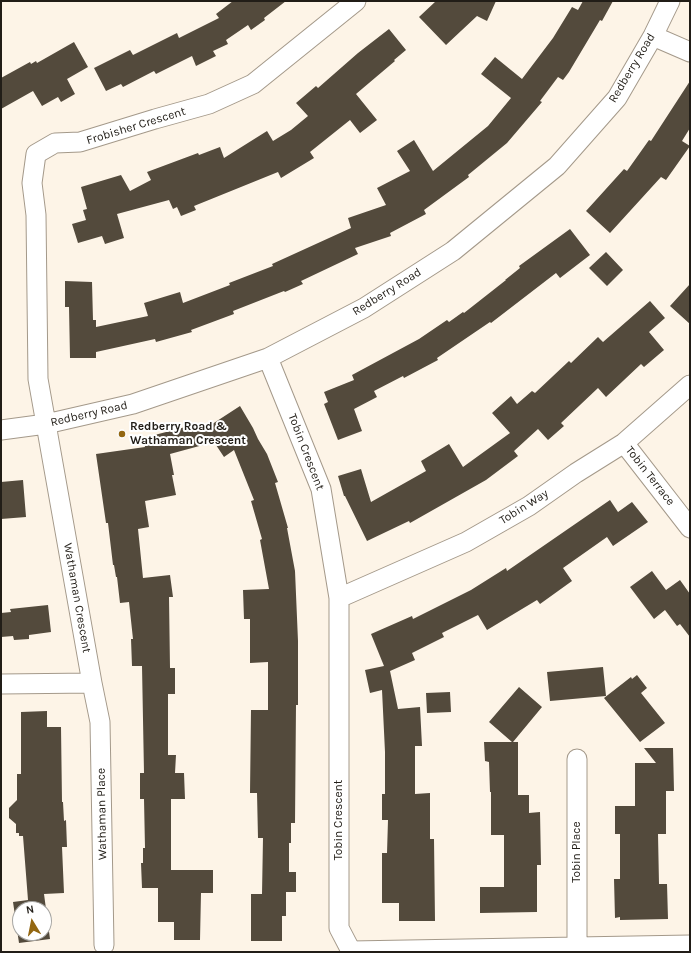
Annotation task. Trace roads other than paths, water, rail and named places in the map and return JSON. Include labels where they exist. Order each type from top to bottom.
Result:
[{"type":"street","name":"Frobisher Crescent","points":[[46,424],[38,379],[36,215],[32,183],[36,154],[55,143],[80,142],[209,104],[253,84],[356,1]]},
{"type":"street","name":"Redberry Road","points":[[1,430],[46,424],[133,404],[268,358],[364,308],[453,251],[557,166],[617,98],[653,36],[670,1]]},
{"type":"street","points":[[653,36],[690,52]]},
{"type":"street","name":"Tobin Crescent","points":[[268,358],[322,489],[339,598],[339,928],[350,951],[690,945]]},
{"type":"street","name":"Tobin Way","points":[[339,598],[466,542],[529,506],[576,473],[624,443],[690,385]]},
{"type":"street","name":"Wathaman Crescent","points":[[46,424],[92,683]]},
{"type":"street","name":"Tobin Terrace","points":[[624,443],[690,528]]},
{"type":"street","points":[[1,684],[92,683]]},
{"type":"street","name":"Wathaman Place","points":[[92,683],[100,722],[104,945]]},
{"type":"street","name":"Tobin Place","points":[[577,759],[577,946]]},
{"type":"place","name":"Redberry Road & Wathaman Crescent","points":[[122,434]]}]
